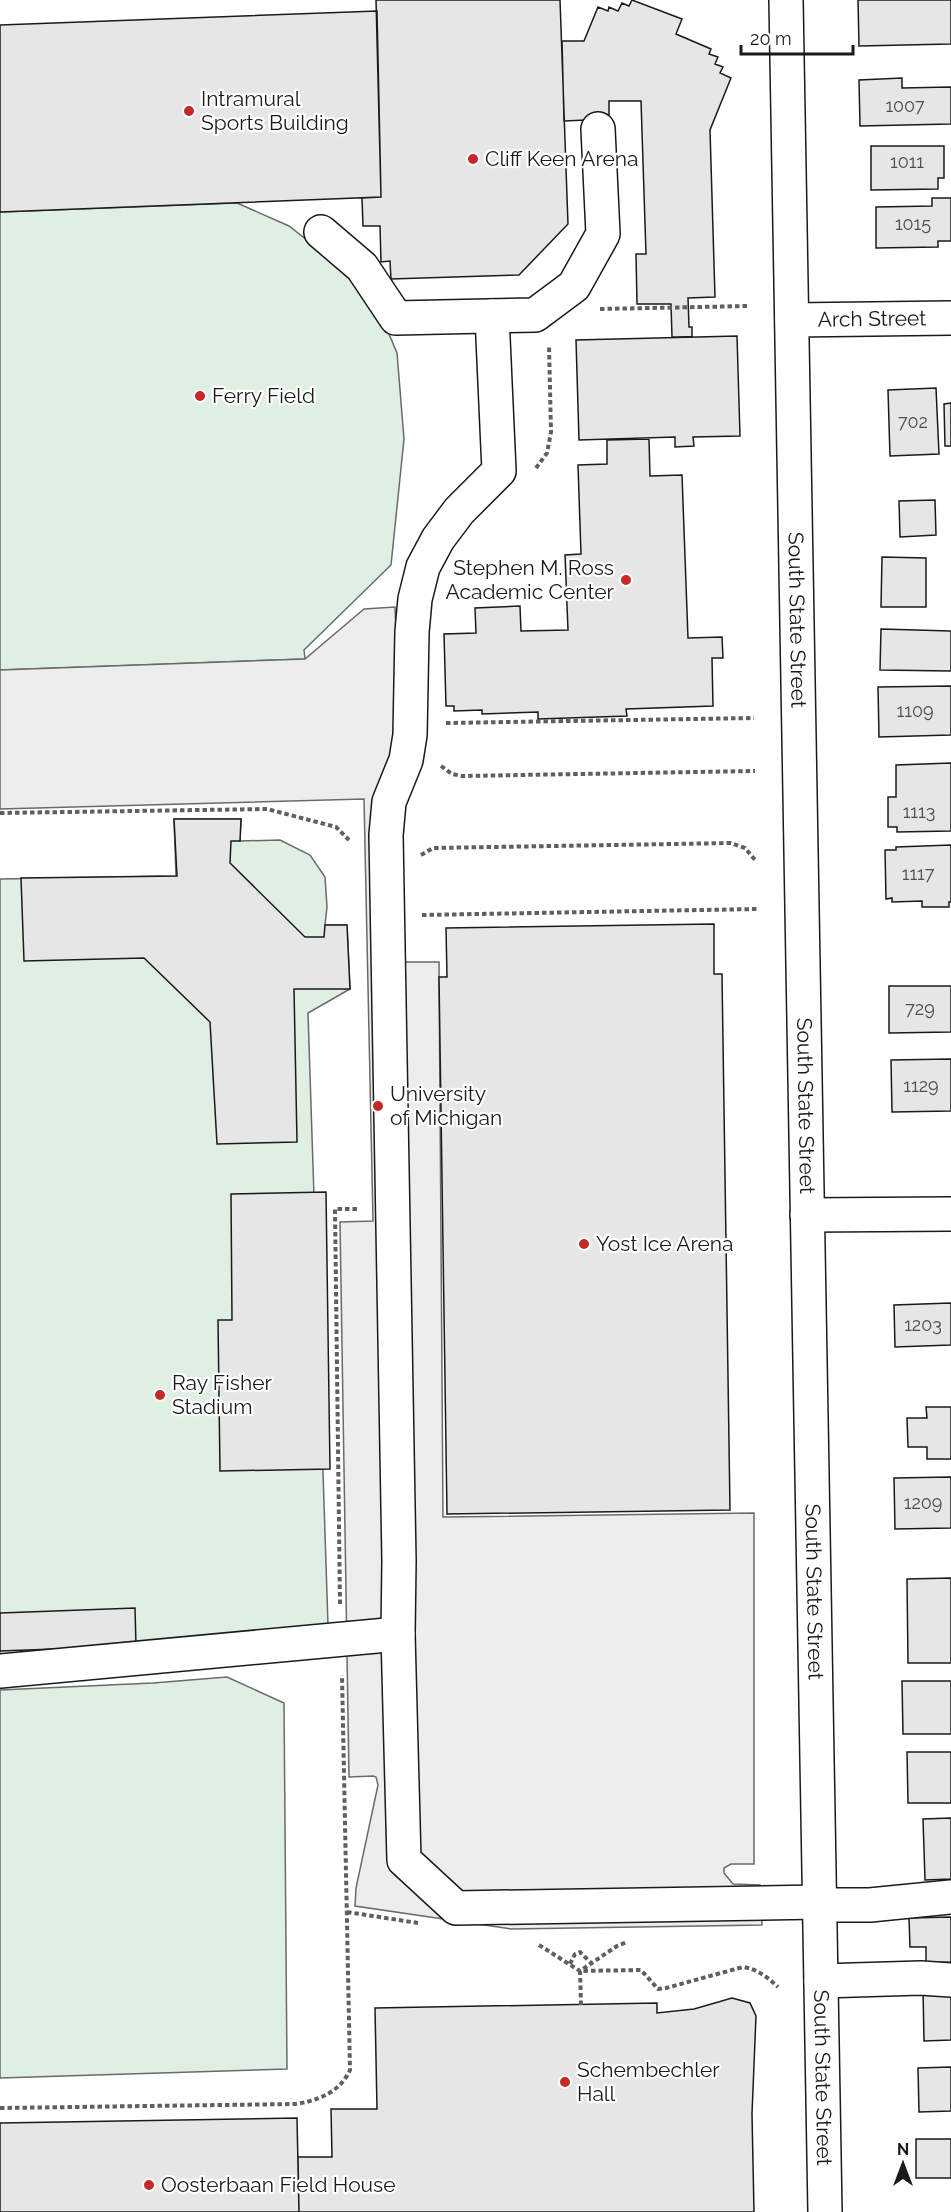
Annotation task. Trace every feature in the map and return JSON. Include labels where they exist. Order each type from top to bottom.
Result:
[{"type":"main road","name":"South State Street","points":[[786,0],[825,2212]]},
{"type":"main road","points":[[321,232],[362,267],[396,318],[535,315],[574,286],[603,234],[598,129]]},
{"type":"main road","points":[[492,316],[499,471],[459,511],[438,538],[423,567],[415,599],[412,632],[410,735],[406,760],[389,802],[386,835],[399,1549],[398,1634],[404,1860],[456,1908],[870,1905],[951,1897]]},
{"type":"main road","name":"Arch Street","points":[[792,320],[951,318]]},
{"type":"main road","points":[[807,1215],[951,1214]]},
{"type":"main road","points":[[0,1671],[398,1634]]},
{"type":"main road","points":[[821,1981],[921,1978],[951,1980]]},
{"type":"path","points":[[591,310],[748,306]]},
{"type":"path","points":[[531,472],[547,453],[551,432],[549,340]]},
{"type":"path","points":[[435,723],[754,718]]},
{"type":"path","points":[[440,764],[445,771],[462,776],[755,771]]},
{"type":"path","points":[[0,813],[267,809],[336,827],[346,835],[354,848]]},
{"type":"path","points":[[417,861],[433,848],[731,843],[745,848],[756,861]]},
{"type":"path","points":[[415,915],[757,909]]},
{"type":"path","points":[[0,2108],[295,2104],[310,2102],[332,2091],[345,2081],[350,2070],[335,1209],[359,1209],[362,1205]]},
{"type":"path","points":[[580,1971],[616,1946],[636,1939]]},
{"type":"path","points":[[579,1942],[580,1952],[591,1963]]},
{"type":"path","points":[[570,1964],[580,1952]]},
{"type":"path","points":[[560,1957],[580,1971],[641,1970],[658,1989],[743,1967],[762,1974],[778,1987]]},
{"type":"path","points":[[580,1971],[581,2004]]},
{"type":"green space","name":"Ferry Field","points":[[237,203],[289,226],[340,266],[380,313],[397,353],[404,439],[391,565],[304,650],[305,659],[0,670],[0,212]]},
{"type":"green space","name":"Ray Fisher Stadium","points":[[174,819],[241,819],[240,841],[280,840],[310,855],[325,877],[327,907],[325,925],[347,925],[350,989],[308,1013],[328,1625],[0,1660],[0,879],[176,876]]},
{"type":"green space","points":[[227,1677],[284,1703],[287,2069],[0,2078],[0,1690]]},
{"type":"shaded area","points":[[395,607],[405,962],[439,962],[443,1517],[754,1513],[754,1864],[731,1864],[724,1868],[724,1873],[733,1884],[760,1885],[762,1925],[511,1929],[355,1906],[356,1888],[378,1785],[376,1777],[373,1776],[349,1777],[340,1222],[373,1221],[364,799],[0,809],[0,670],[305,659],[364,609]]},
{"type":"building","name":"Cliff Keen Arena","points":[[376,0],[560,0],[568,224],[519,275],[391,279],[390,261],[381,262],[380,226],[363,226],[362,198],[381,197]]},
{"type":"building","points":[[632,0],[682,19],[676,34],[711,49],[709,54],[718,57],[715,64],[723,67],[720,73],[731,78],[710,130],[715,297],[688,298],[689,327],[692,327],[692,337],[672,337],[671,304],[637,304],[636,254],[646,254],[641,101],[609,101],[609,119],[564,121],[562,41],[584,41],[598,7],[608,11],[609,7],[618,11],[622,3],[629,6]]},
{"type":"building","points":[[858,0],[951,0],[951,44],[859,46]]},
{"type":"building","name":"Intramural Sports Building","points":[[377,11],[381,197],[0,212],[0,25]]},
{"type":"building","points":[[902,78],[902,88],[951,87],[951,124],[860,126],[859,80]]},
{"type":"building","points":[[871,146],[944,146],[944,178],[938,178],[938,189],[871,190]]},
{"type":"building","points":[[932,198],[951,198],[951,241],[938,241],[938,247],[876,248],[876,207],[932,206]]},
{"type":"building","points":[[737,336],[740,436],[693,437],[694,446],[675,447],[675,437],[579,440],[576,340]]},
{"type":"building","points":[[936,388],[939,454],[890,456],[888,390]]},
{"type":"building","points":[[951,403],[951,446],[945,446],[944,404]]},
{"type":"building","name":"Stephen M. Ross Academic Center","points":[[649,439],[650,476],[682,475],[688,638],[722,637],[723,658],[712,658],[713,706],[626,709],[627,716],[538,719],[538,712],[482,714],[482,710],[454,711],[454,706],[446,706],[444,634],[476,633],[475,608],[520,606],[521,631],[568,630],[565,555],[581,554],[578,465],[607,464],[607,440]]},
{"type":"building","points":[[935,500],[936,535],[900,537],[899,501]]},
{"type":"building","points":[[882,557],[926,558],[926,607],[881,607]]},
{"type":"building","points":[[881,629],[951,631],[951,671],[880,670]]},
{"type":"building","points":[[951,686],[951,735],[879,737],[878,687]]},
{"type":"building","points":[[951,763],[951,831],[897,832],[897,827],[888,827],[888,797],[896,797],[896,765]]},
{"type":"building","points":[[174,819],[241,819],[240,841],[231,841],[230,863],[305,937],[324,937],[325,925],[347,925],[350,989],[294,989],[297,1142],[217,1144],[210,1022],[144,958],[24,961],[21,878],[177,876]]},
{"type":"building","points":[[951,845],[951,902],[949,902],[949,907],[922,907],[922,901],[892,902],[892,898],[886,899],[885,850],[896,850],[896,847]]},
{"type":"building","name":"Yost Ice Arena","points":[[714,924],[714,974],[722,974],[730,1510],[447,1514],[439,977],[447,977],[446,928]]},
{"type":"building","points":[[889,986],[951,986],[951,1032],[889,1033]]},
{"type":"building","points":[[951,1059],[951,1111],[892,1112],[891,1060]]},
{"type":"building","points":[[326,1192],[330,1469],[220,1471],[218,1320],[232,1320],[231,1194]]},
{"type":"building","points":[[951,1303],[951,1345],[895,1347],[894,1305]]},
{"type":"building","points":[[926,1407],[951,1407],[951,1459],[927,1459],[927,1447],[908,1447],[907,1418],[927,1418]]},
{"type":"building","points":[[951,1477],[951,1528],[895,1529],[894,1478]]},
{"type":"building","points":[[951,1578],[951,1663],[908,1663],[907,1579]]},
{"type":"building","points":[[135,1608],[136,1646],[0,1651],[0,1613]]},
{"type":"building","points":[[902,1681],[951,1681],[951,1734],[903,1734]]},
{"type":"building","points":[[907,1752],[951,1752],[951,1803],[908,1803]]},
{"type":"building","points":[[951,1818],[951,1879],[925,1880],[923,1819]]},
{"type":"building","points":[[951,1917],[951,1962],[926,1963],[926,1947],[910,1947],[909,1918]]},
{"type":"building","points":[[951,1987],[951,2040],[924,2041],[923,1988]]},
{"type":"building","name":"Schembechler Hall","points":[[732,1998],[750,2003],[756,2016],[752,2114],[754,2212],[299,2212],[298,2157],[332,2157],[331,2109],[377,2109],[375,2008],[657,2003],[657,2013],[694,2009]]},
{"type":"building","points":[[951,2067],[951,2111],[919,2112],[918,2068]]},
{"type":"building","name":"Oosterbaan Field House","points":[[297,2118],[299,2212],[0,2212],[0,2123]]},
{"type":"building","points":[[916,2139],[951,2139],[951,2178],[916,2178]]},
{"type":"place","name":"Intramural Sports Building","points":[[189,111]]},
{"type":"place","name":"Cliff Keen Arena","points":[[473,159]]},
{"type":"place","name":"Ferry Field","points":[[200,396]]},
{"type":"place","name":"Stephen M. Ross Academic Center","points":[[626,580]]},
{"type":"place","name":"University of Michigan","points":[[378,1106]]},
{"type":"place","name":"Yost Ice Arena","points":[[584,1244]]},
{"type":"place","name":"Ray Fisher Stadium","points":[[160,1395]]},
{"type":"place","name":"Schembechler Hall","points":[[565,2082]]},
{"type":"place","name":"Oosterbaan Field House","points":[[149,2185]]}]
